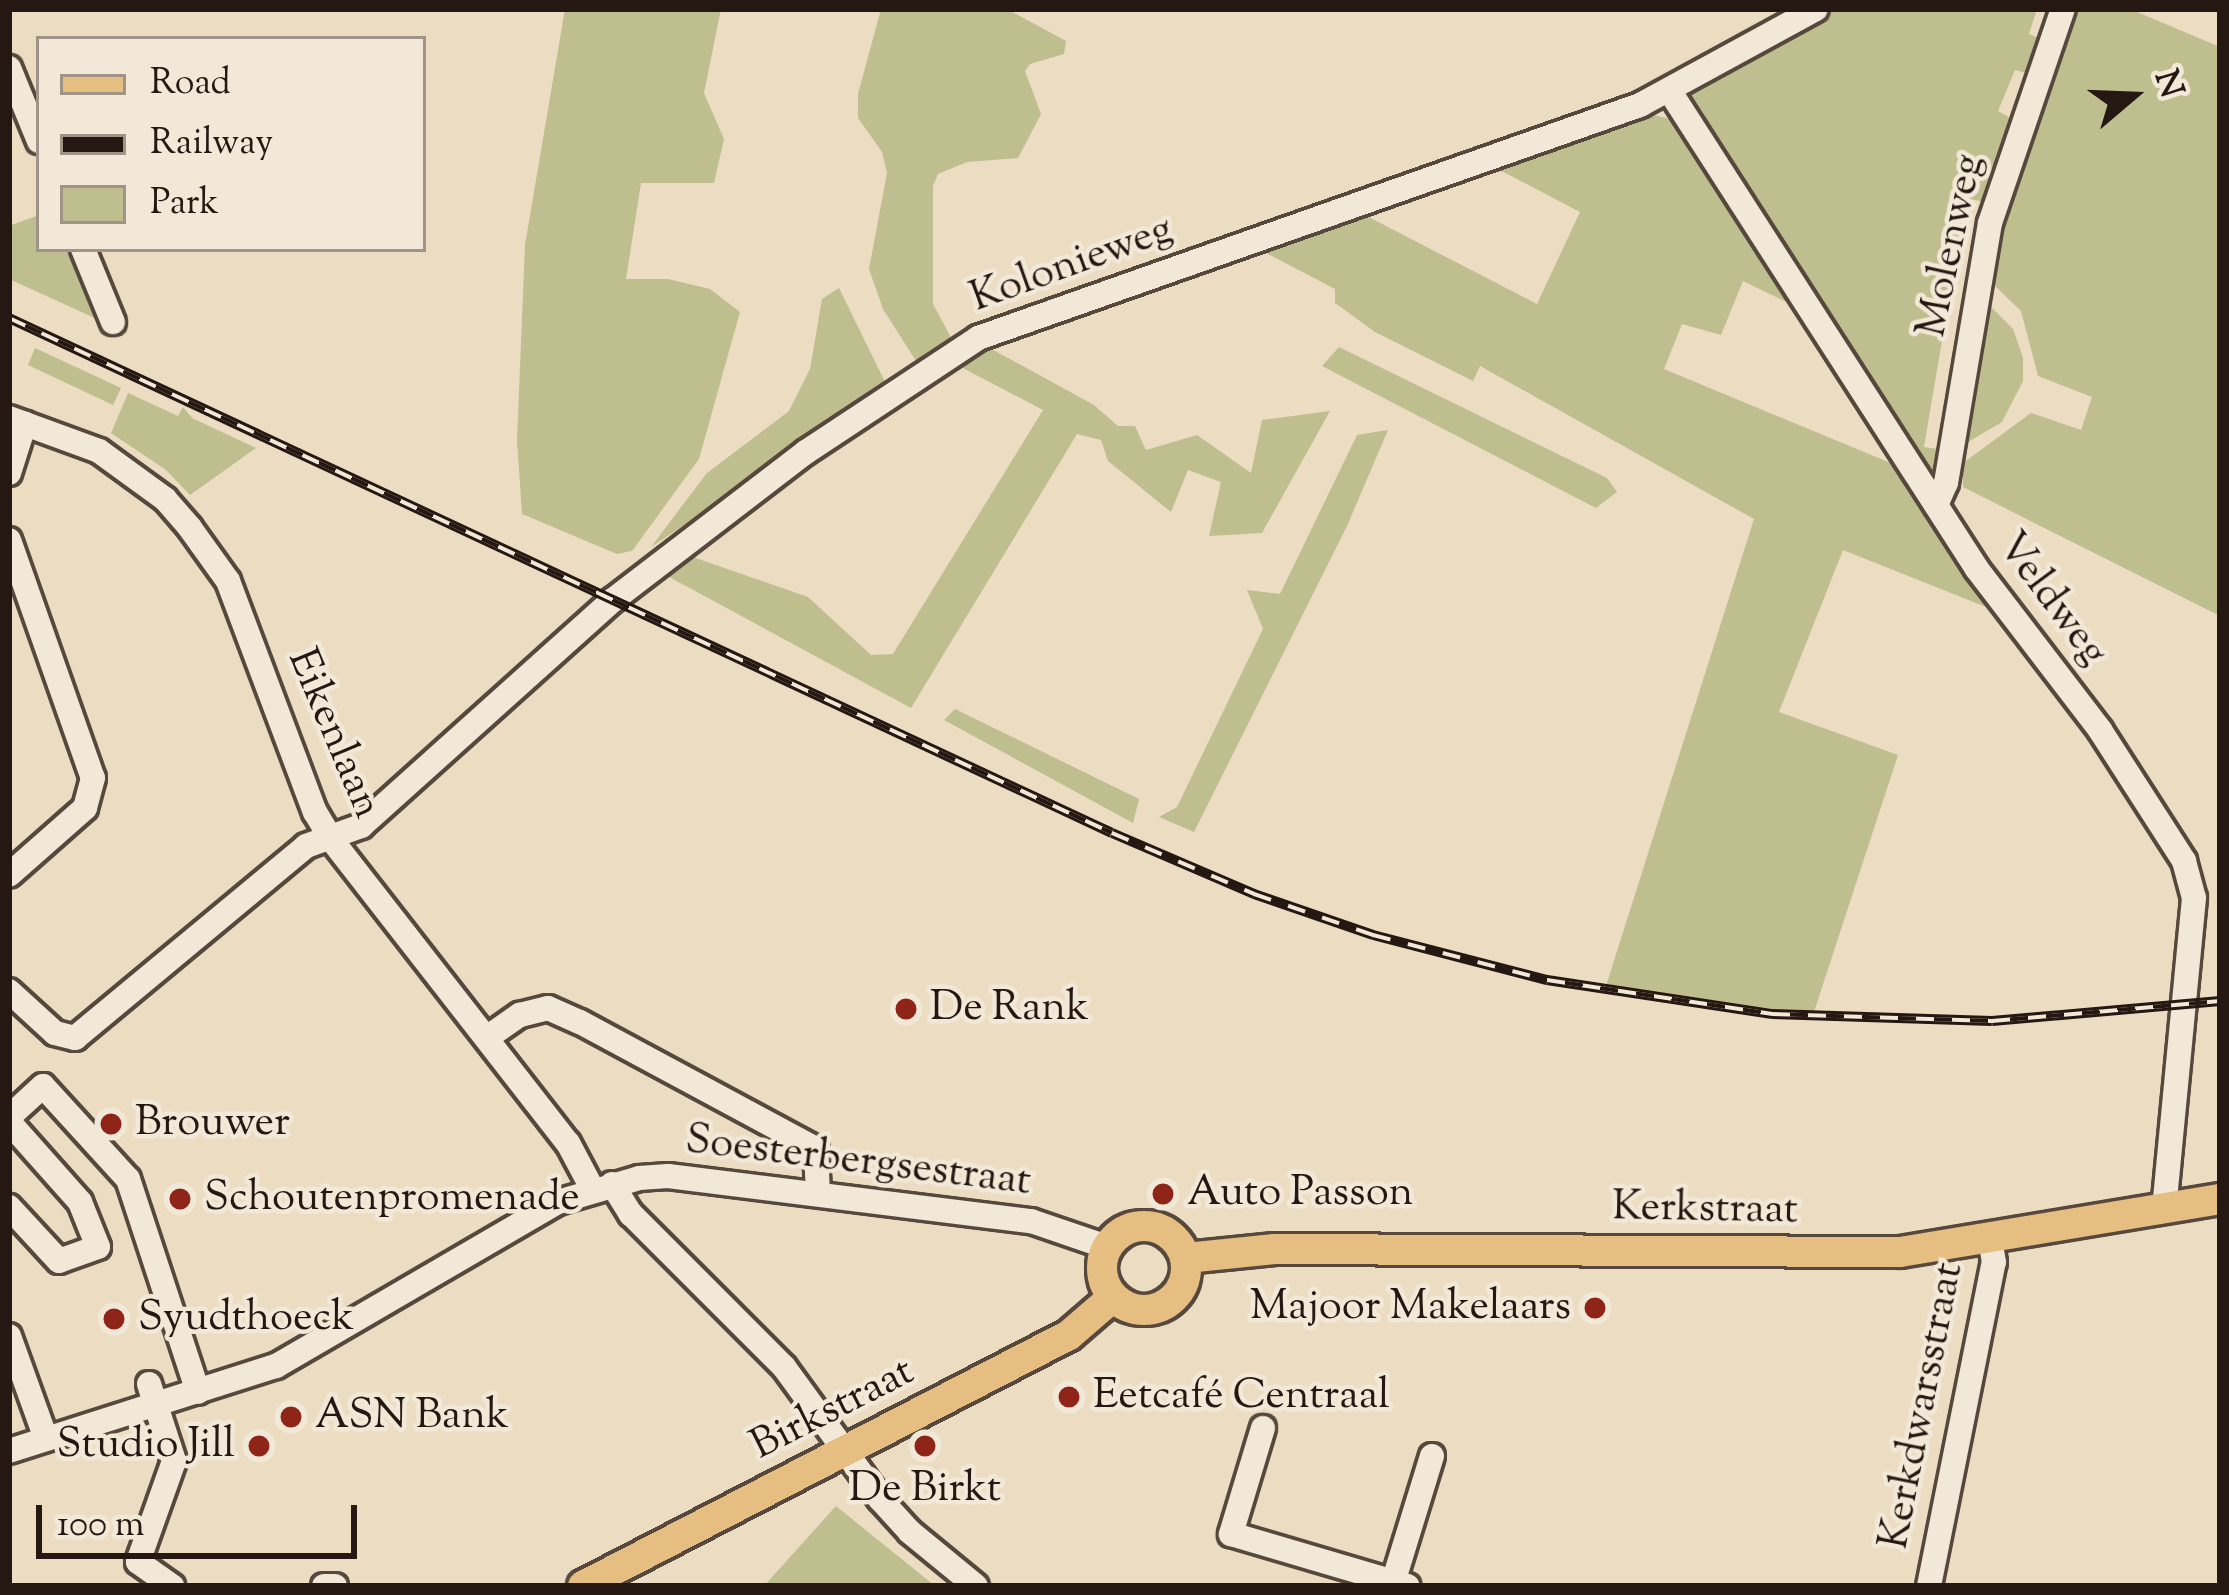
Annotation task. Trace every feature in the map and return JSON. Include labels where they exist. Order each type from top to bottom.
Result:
[{"type":"main road","name":"Kerkstraat","points":[[1186,1258],[1275,1249],[1877,1253],[1990,1239],[2220,1198]]},
{"type":"main road","points":[[1144,1226],[1171,1235],[1186,1258],[1184,1284],[1168,1304],[1143,1311],[1114,1297],[1102,1269],[1107,1247],[1118,1234],[1144,1226]]},
{"type":"main road","name":"Birkstraat","points":[[583,1586],[1069,1335],[1114,1297]]},
{"type":"street","name":"Kolonieweg","points":[[9,991],[55,1033],[75,1039],[305,846],[361,826],[613,600],[806,452],[978,338],[1669,90],[1816,9]]},
{"type":"street","name":"Molenweg","points":[[1936,505],[1946,483],[1990,223],[2063,9]]},
{"type":"street","points":[[9,68],[36,134]]},
{"type":"street","name":"Veldweg","points":[[1669,90],[1977,569],[2100,730],[2184,861],[2194,898],[2164,1207]]},
{"type":"street","points":[[84,252],[113,322]]},
{"type":"street","points":[[9,473],[17,421]]},
{"type":"street","name":"Eikenlaan","points":[[17,421],[99,451],[165,500],[190,528],[227,581],[315,812],[331,839],[603,1187],[784,1366],[910,1532],[976,1586]]},
{"type":"street","points":[[9,540],[93,778],[85,808],[9,875]]},
{"type":"street","points":[[488,1037],[520,1015],[548,1008],[580,1022],[816,1149],[818,1194]]},
{"type":"street","points":[[9,1207],[59,1261],[98,1247],[80,1202],[9,1120],[43,1086],[128,1179],[198,1392]]},
{"type":"street","name":"Soesterbergsestraat","points":[[9,1451],[153,1395],[198,1392],[276,1366],[538,1213],[603,1187],[668,1176],[1031,1221],[1107,1247]]},
{"type":"street","name":"Kerkdwarsstraat","points":[[1929,1586],[1994,1262],[1990,1239]]},
{"type":"street","points":[[9,1336],[20,1394],[46,1439]]},
{"type":"street","points":[[153,1395],[174,1461],[138,1562],[172,1586]]},
{"type":"street","points":[[1263,1428],[1231,1534],[1398,1585],[1432,1456]]},
{"type":"street","points":[[324,1586],[335,1586]]},
{"type":"green space","points":[[565,9],[721,9],[704,93],[724,139],[714,183],[641,183],[626,279],[668,279],[710,289],[740,312],[699,459],[632,551],[617,554],[522,514],[517,440],[525,245]]},
{"type":"green space","points":[[881,9],[1007,9],[1066,41],[1064,54],[1030,64],[1025,71],[1041,114],[1018,158],[967,162],[938,174],[933,186],[933,304],[956,347],[921,369],[883,309],[869,269],[887,173],[882,152],[858,118],[858,94]]},
{"type":"green space","points":[[1836,9],[2037,9],[2029,34],[2043,40],[2030,74],[2015,70],[1998,111],[2016,121],[1989,203],[1966,198],[1924,447],[1945,450],[1932,473],[1917,465],[1687,96]]},
{"type":"green space","points":[[2072,9],[2130,9],[2220,47],[2220,616],[1963,487],[1963,463],[2031,413],[2081,430],[2092,397],[2038,376],[2021,311],[1989,280],[1991,252]]},
{"type":"green space","points":[[1637,111],[1674,120],[1692,138],[1807,312],[1743,281],[1721,335],[1682,324],[1664,369],[1905,469],[2001,613],[1843,550],[1779,712],[1898,755],[1813,1015],[1606,986],[1754,519],[1480,366],[1473,381],[1375,332],[1335,303],[1335,289],[1255,247],[1355,210],[1537,304],[1580,212],[1486,163]]},
{"type":"green space","points":[[36,216],[36,252],[67,252],[97,319],[9,279],[9,226]]},
{"type":"green space","points":[[839,288],[889,390],[651,547],[707,473],[789,411],[810,369],[822,299]]},
{"type":"green space","points":[[1986,302],[2013,329],[2023,358],[2023,381],[2002,422],[1963,445]]},
{"type":"green space","points":[[988,347],[1094,405],[1118,426],[1135,426],[1146,450],[1197,435],[1251,473],[1262,420],[1330,411],[1262,533],[1209,536],[1221,482],[1188,470],[1171,512],[1108,461],[1101,440],[1077,434],[911,708],[662,573],[687,555],[808,597],[871,655],[893,654],[1043,410],[959,366]]},
{"type":"green space","points":[[1339,347],[1607,478],[1617,492],[1596,508],[1322,366]]},
{"type":"green space","points":[[35,348],[121,388],[113,405],[28,365]]},
{"type":"green space","points":[[128,393],[178,416],[183,407],[192,418],[256,448],[190,495],[166,470],[111,433]]},
{"type":"green space","points":[[1388,430],[1347,526],[1194,832],[1159,817],[1177,807],[1263,629],[1247,590],[1280,594],[1357,435]]},
{"type":"green space","points":[[955,709],[1139,799],[1133,823],[944,720]]},
{"type":"green space","points":[[836,1506],[935,1586],[764,1586]]},
{"type":"railway","points":[[9,318],[1112,833],[1254,894],[1373,935],[1547,980],[1772,1014],[1992,1021],[2220,1001]]},
{"type":"place","name":"De Rank","points":[[906,1009]]},
{"type":"place","name":"Brouwer","points":[[111,1124]]},
{"type":"place","name":"Auto Passon","points":[[1163,1194]]},
{"type":"place","name":"Schoutenpromenade","points":[[180,1199]]},
{"type":"place","name":"Majoor Makelaars","points":[[1595,1308]]},
{"type":"place","name":"Syudthoeck","points":[[114,1319]]},
{"type":"place","name":"Eetcafé Centraal","points":[[1069,1397]]},
{"type":"place","name":"ASN Bank","points":[[291,1417]]},
{"type":"place","name":"Studio Jill","points":[[259,1446]]},
{"type":"place","name":"De Birkt","points":[[925,1446]]}]
